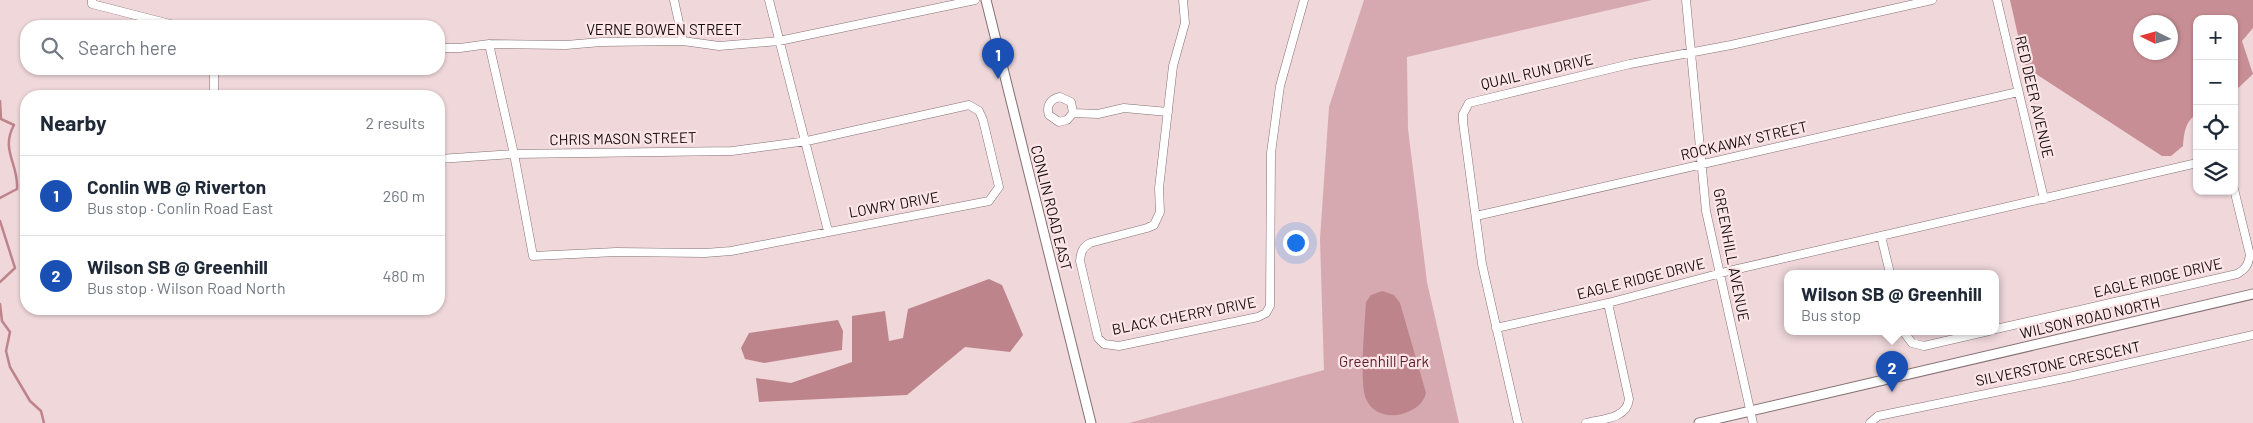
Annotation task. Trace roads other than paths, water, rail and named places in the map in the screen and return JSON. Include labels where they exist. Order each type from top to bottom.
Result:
[{"type":"street","points":[[674,0],[683,42]]},
{"type":"street","points":[[770,0],[828,230]]},
{"type":"street","name":"VERNE BOWEN STREET","points":[[445,48],[489,44],[683,42],[719,46],[779,41],[975,0]]},
{"type":"street","name":"CONLIN ROAD EAST","points":[[986,0],[1091,423]]},
{"type":"street","name":"BLACK CHERRY DRIVE","points":[[1183,0],[1185,23],[1173,66],[1158,219],[1154,225],[1147,228],[1090,243],[1084,247],[1081,254],[1080,261],[1098,338],[1110,346],[1258,318],[1266,314],[1270,306],[1271,153],[1280,86],[1304,0]]},
{"type":"street","name":"GREENHILL AVENUE","points":[[1686,0],[1706,211],[1753,423]]},
{"type":"street","name":"QUAIL RUN DRIVE","points":[[1518,423],[1482,264],[1463,122],[1465,107],[1469,103],[1630,64],[1691,53],[1932,0]]},
{"type":"street","name":"RED DEER AVENUE","points":[[1997,0],[2044,199]]},
{"type":"street","points":[[92,2],[156,20]]},
{"type":"street","points":[[489,44],[514,154]]},
{"type":"street","points":[[214,75],[214,90]]},
{"type":"street","name":"ROCKAWAY STREET","points":[[1476,216],[2018,92]]},
{"type":"street","name":"LOWRY DRIVE","points":[[514,154],[533,256],[616,252],[706,253],[731,251],[779,243],[828,230],[989,201],[999,187],[983,120],[979,111],[969,105],[807,141]]},
{"type":"street","points":[[1074,113],[1098,114],[1124,108],[1168,112]]},
{"type":"street","name":"CHRIS MASON STREET","points":[[445,159],[514,154],[722,151],[807,141]]},
{"type":"street","name":"EAGLE RIDGE DRIVE","points":[[1496,328],[2193,164]]},
{"type":"street","name":"EAGLE RIDGE DRIVE","points":[[1999,328],[2237,274],[2244,270],[2250,255],[2235,195]]},
{"type":"street","points":[[1881,236],[1889,270]]},
{"type":"street","name":"WILSON ROAD NORTH","points":[[1699,423],[2253,294]]},
{"type":"street","points":[[1586,423],[1620,415],[1629,405],[1608,303]]},
{"type":"street","points":[[1906,335],[1912,343],[1924,346],[1972,335]]},
{"type":"street","name":"SILVERSTONE CRESCENT","points":[[1870,423],[1878,416],[2069,377],[2253,335]]},
{"type":"waterway","points":[[0,101],[1,119],[14,125],[10,134],[9,150],[17,180],[17,189],[0,198]]},
{"type":"waterway","points":[[0,221],[15,268],[0,282]]},
{"type":"waterway","points":[[0,304],[2,321],[10,332],[6,351],[10,367],[30,401],[41,411],[44,423]]},
{"type":"place","name":"Conlin WB @ Riverton","points":[[998,79]]},
{"type":"place","name":"Wilson SB @ Greenhill","points":[[1892,392]]},
{"type":"park label","name":"Greenhill Park","points":[[1384,362]]}]
